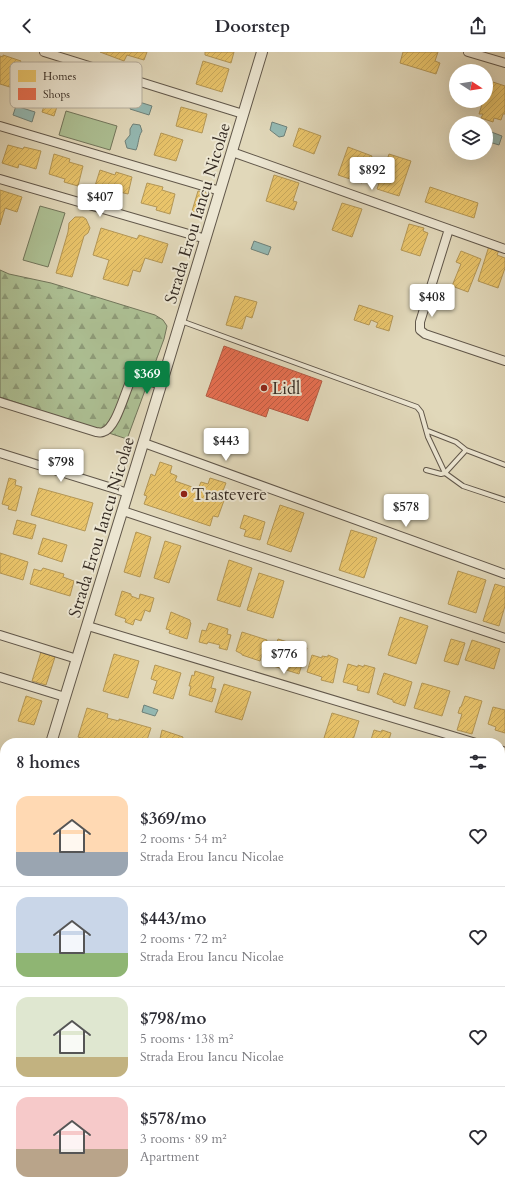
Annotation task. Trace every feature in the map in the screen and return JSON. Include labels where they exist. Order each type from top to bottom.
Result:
[{"type":"street","name":"Strada Erou Iancu Nicolae","points":[[44,52],[76,62]]},
{"type":"street","name":"Strada Erou Iancu Nicolae","points":[[53,738],[144,443],[262,52]]},
{"type":"street","points":[[468,52],[505,63]]},
{"type":"street","name":"Strada Erou Iancu Nicolae","points":[[142,83],[243,114]]},
{"type":"street","points":[[0,126],[220,191]]},
{"type":"street","points":[[232,152],[505,249]]},
{"type":"street","points":[[0,179],[206,239]]},
{"type":"street","points":[[450,229],[420,322],[420,330],[425,334],[505,361]]},
{"type":"street","points":[[0,402],[96,432],[103,432],[109,429],[115,419],[132,378],[138,378],[161,385]]},
{"type":"street","points":[[144,443],[505,574]]},
{"type":"street","points":[[0,454],[128,493]]},
{"type":"street","points":[[123,511],[505,638]]},
{"type":"street","points":[[88,626],[459,738]]},
{"type":"street","points":[[0,635],[77,659]]},
{"type":"street","points":[[0,677],[65,697]]},
{"type":"lane","name":"Strada Erou Iancu Nicolae","points":[[181,321],[417,407],[421,412],[428,431],[428,437],[445,473],[463,486],[505,500]]},
{"type":"lane","points":[[428,431],[456,442],[466,450],[505,464]]},
{"type":"lane","points":[[445,473],[466,450]]},
{"type":"lane","name":"Strada Erou Iancu Nicolae","points":[[426,470],[441,474],[445,473]]},
{"type":"green space","points":[[66,111],[117,126],[110,150],[59,135]]},
{"type":"green space","points":[[40,206],[65,213],[48,267],[23,260]]},
{"type":"green space","points":[[0,270],[9,274],[51,283],[155,315],[163,320],[167,326],[164,339],[127,439],[0,397]]},
{"type":"water","points":[[142,103],[152,106],[149,115],[130,109],[142,108]]},
{"type":"water","points":[[15,108],[22,108],[35,112],[32,122],[13,115]]},
{"type":"water","points":[[272,122],[287,127],[284,136],[279,137],[270,130]]},
{"type":"water","points":[[133,124],[140,125],[142,131],[136,150],[127,148],[125,141],[130,135],[130,129]]},
{"type":"water","points":[[493,133],[502,136],[499,145],[493,143]]},
{"type":"water","points":[[254,241],[271,247],[268,255],[251,249]]},
{"type":"water","points":[[144,705],[158,710],[155,716],[142,712]]},
{"type":"building: Homes","points":[[100,52],[147,52],[144,60],[127,55],[124,61]]},
{"type":"building: Homes","points":[[205,52],[234,52],[231,63],[205,55]]},
{"type":"building: Homes","points":[[403,52],[438,52],[435,61],[440,63],[436,74],[400,63]]},
{"type":"building: Homes","points":[[3,55],[21,61],[10,62],[10,87],[0,84],[0,56],[3,57]]},
{"type":"building: Homes","points":[[203,61],[229,69],[222,92],[196,84]]},
{"type":"building: Homes","points":[[493,82],[505,86],[505,114],[503,114],[501,120],[494,118],[493,122],[493,116],[482,116],[483,114],[479,114],[481,108],[493,108]]},
{"type":"building: Homes","points":[[181,107],[207,114],[202,133],[176,126]]},
{"type":"building: Homes","points":[[43,108],[57,108],[54,116],[42,112]]},
{"type":"building: Homes","points":[[299,128],[321,136],[314,154],[293,146]]},
{"type":"building: Homes","points":[[161,133],[183,140],[176,161],[154,155]]},
{"type":"building: Homes","points":[[8,145],[23,149],[24,147],[41,151],[36,169],[19,164],[18,168],[2,163]]},
{"type":"building: Homes","points":[[348,147],[372,156],[362,183],[338,175]]},
{"type":"building: Homes","points":[[54,154],[70,159],[69,162],[83,166],[78,186],[64,182],[65,179],[49,174]]},
{"type":"building: Homes","points":[[389,154],[411,161],[399,196],[377,189]]},
{"type":"building: Homes","points":[[100,170],[115,175],[116,172],[132,177],[128,194],[111,190],[110,193],[94,189]]},
{"type":"building: Homes","points":[[274,175],[299,183],[293,201],[297,202],[294,210],[266,201]]},
{"type":"building: Homes","points":[[147,183],[163,187],[162,190],[175,194],[170,214],[156,210],[157,207],[141,203]]},
{"type":"building: Homes","points":[[430,187],[478,203],[474,218],[425,202]]},
{"type":"building: Homes","points":[[0,190],[22,197],[17,212],[5,208],[0,225]]},
{"type":"building: Homes","points":[[198,191],[208,193],[201,214],[192,211]]},
{"type":"building: Homes","points":[[342,203],[362,209],[352,237],[332,230]]},
{"type":"building: Homes","points":[[75,217],[83,217],[86,219],[90,228],[88,233],[84,236],[72,277],[56,273],[68,232],[69,223]]},
{"type":"building: Homes","points":[[409,224],[424,228],[423,231],[428,233],[420,256],[401,250]]},
{"type":"building: Homes","points":[[101,228],[137,239],[139,235],[168,244],[162,263],[145,258],[140,272],[133,270],[128,286],[103,279],[109,260],[93,255]]},
{"type":"building: Homes","points":[[489,246],[499,250],[497,255],[505,258],[505,268],[498,288],[478,281]]},
{"type":"building: Homes","points":[[461,251],[481,259],[468,292],[452,286],[461,264],[456,262]]},
{"type":"building: Homes","points":[[235,296],[257,302],[252,318],[246,316],[242,329],[226,325]]},
{"type":"building: Homes","points":[[359,305],[393,316],[389,331],[376,327],[378,323],[371,320],[369,325],[354,320]]},
{"type":"building: Homes","name":"Trastevere","points":[[160,462],[172,466],[170,473],[177,476],[175,481],[198,489],[201,482],[208,484],[210,478],[226,483],[222,493],[226,495],[218,517],[213,516],[210,526],[144,504],[147,496],[144,495],[151,474],[155,476]]},
{"type":"building: Homes","points":[[9,478],[16,480],[15,485],[22,487],[16,511],[8,509],[9,506],[2,504]]},
{"type":"building: Homes","points":[[39,488],[93,503],[85,531],[31,515]]},
{"type":"building: Homes","points":[[280,505],[304,513],[291,552],[267,544]]},
{"type":"building: Homes","points":[[244,515],[265,522],[260,540],[244,536],[246,530],[240,528]]},
{"type":"building: Homes","points":[[17,520],[36,525],[32,539],[13,534]]},
{"type":"building: Homes","points":[[351,530],[377,538],[364,578],[339,570]]},
{"type":"building: Homes","points":[[136,532],[151,537],[140,577],[124,572]]},
{"type":"building: Homes","points":[[43,538],[67,545],[62,562],[38,554]]},
{"type":"building: Homes","points":[[165,541],[181,546],[169,583],[154,578]]},
{"type":"building: Homes","points":[[0,553],[28,562],[23,580],[0,573]]},
{"type":"building: Homes","points":[[229,560],[252,568],[240,607],[217,600]]},
{"type":"building: Homes","points":[[43,568],[64,574],[63,577],[74,581],[70,596],[30,584],[34,569],[41,571]]},
{"type":"building: Homes","points":[[458,571],[486,580],[476,613],[448,604]]},
{"type":"building: Homes","points":[[259,573],[284,581],[273,618],[247,610]]},
{"type":"building: Homes","points":[[495,584],[505,587],[505,606],[499,626],[483,621]]},
{"type":"building: Homes","points":[[122,591],[139,599],[140,594],[154,598],[150,612],[145,610],[141,621],[135,619],[133,625],[125,622],[126,619],[115,615]]},
{"type":"building: Homes","points":[[171,612],[190,620],[191,623],[187,639],[169,633],[170,630],[166,629]]},
{"type":"building: Homes","points":[[400,617],[428,626],[416,664],[388,655]]},
{"type":"building: Homes","points":[[209,623],[228,629],[227,634],[231,635],[227,650],[219,648],[220,645],[208,642],[207,644],[199,642],[202,630],[206,631]]},
{"type":"building: Homes","points":[[242,632],[267,640],[260,661],[242,655],[236,651]]},
{"type":"building: Homes","points":[[278,639],[307,648],[299,674],[270,665]]},
{"type":"building: Homes","points":[[451,639],[465,643],[458,665],[444,661]]},
{"type":"building: Homes","points":[[472,640],[500,649],[494,669],[465,660]]},
{"type":"building: Homes","points":[[41,652],[55,657],[46,685],[32,681]]},
{"type":"building: Homes","points":[[114,654],[139,661],[128,698],[103,691]]},
{"type":"building: Homes","points":[[312,655],[322,658],[322,656],[328,657],[328,655],[338,659],[333,683],[321,680],[322,677],[307,672]]},
{"type":"building: Homes","points":[[348,664],[358,667],[358,665],[364,667],[364,665],[375,668],[369,693],[357,690],[358,686],[343,682]]},
{"type":"building: Homes","points":[[155,665],[181,673],[173,699],[153,693],[157,681],[151,679]]},
{"type":"building: Homes","points":[[195,671],[214,677],[211,688],[216,689],[212,702],[189,695],[191,686],[189,686],[192,675],[194,676]]},
{"type":"building: Homes","points":[[384,673],[412,682],[405,706],[377,694]]},
{"type":"building: Homes","points":[[422,683],[450,691],[442,716],[414,708]]},
{"type":"building: Homes","points":[[224,684],[251,692],[242,720],[215,712]]},
{"type":"building: Homes","points":[[26,696],[42,701],[34,725],[18,721]]},
{"type":"building: Homes","points":[[465,696],[482,701],[472,734],[457,730],[462,714],[458,713]]},
{"type":"building: Homes","points":[[493,707],[505,710],[505,733],[495,730],[496,727],[488,724]]},
{"type":"building: Homes","points":[[87,708],[108,714],[107,718],[119,721],[119,719],[151,728],[148,738],[78,737]]},
{"type":"building: Homes","points":[[332,713],[359,721],[354,738],[324,738]]},
{"type":"building: Homes","points":[[162,730],[183,737],[183,738],[160,738]]},
{"type":"building: Homes","points":[[374,730],[381,732],[382,730],[391,733],[390,738],[372,738]]},
{"type":"building: Shops","name":"Lidl","points":[[224,346],[322,381],[308,421],[269,408],[266,417],[206,396]]},
{"type":"place","name":"Lidl","points":[[264,388]]},
{"type":"place","name":"Trastevere","points":[[184,494]]}]
